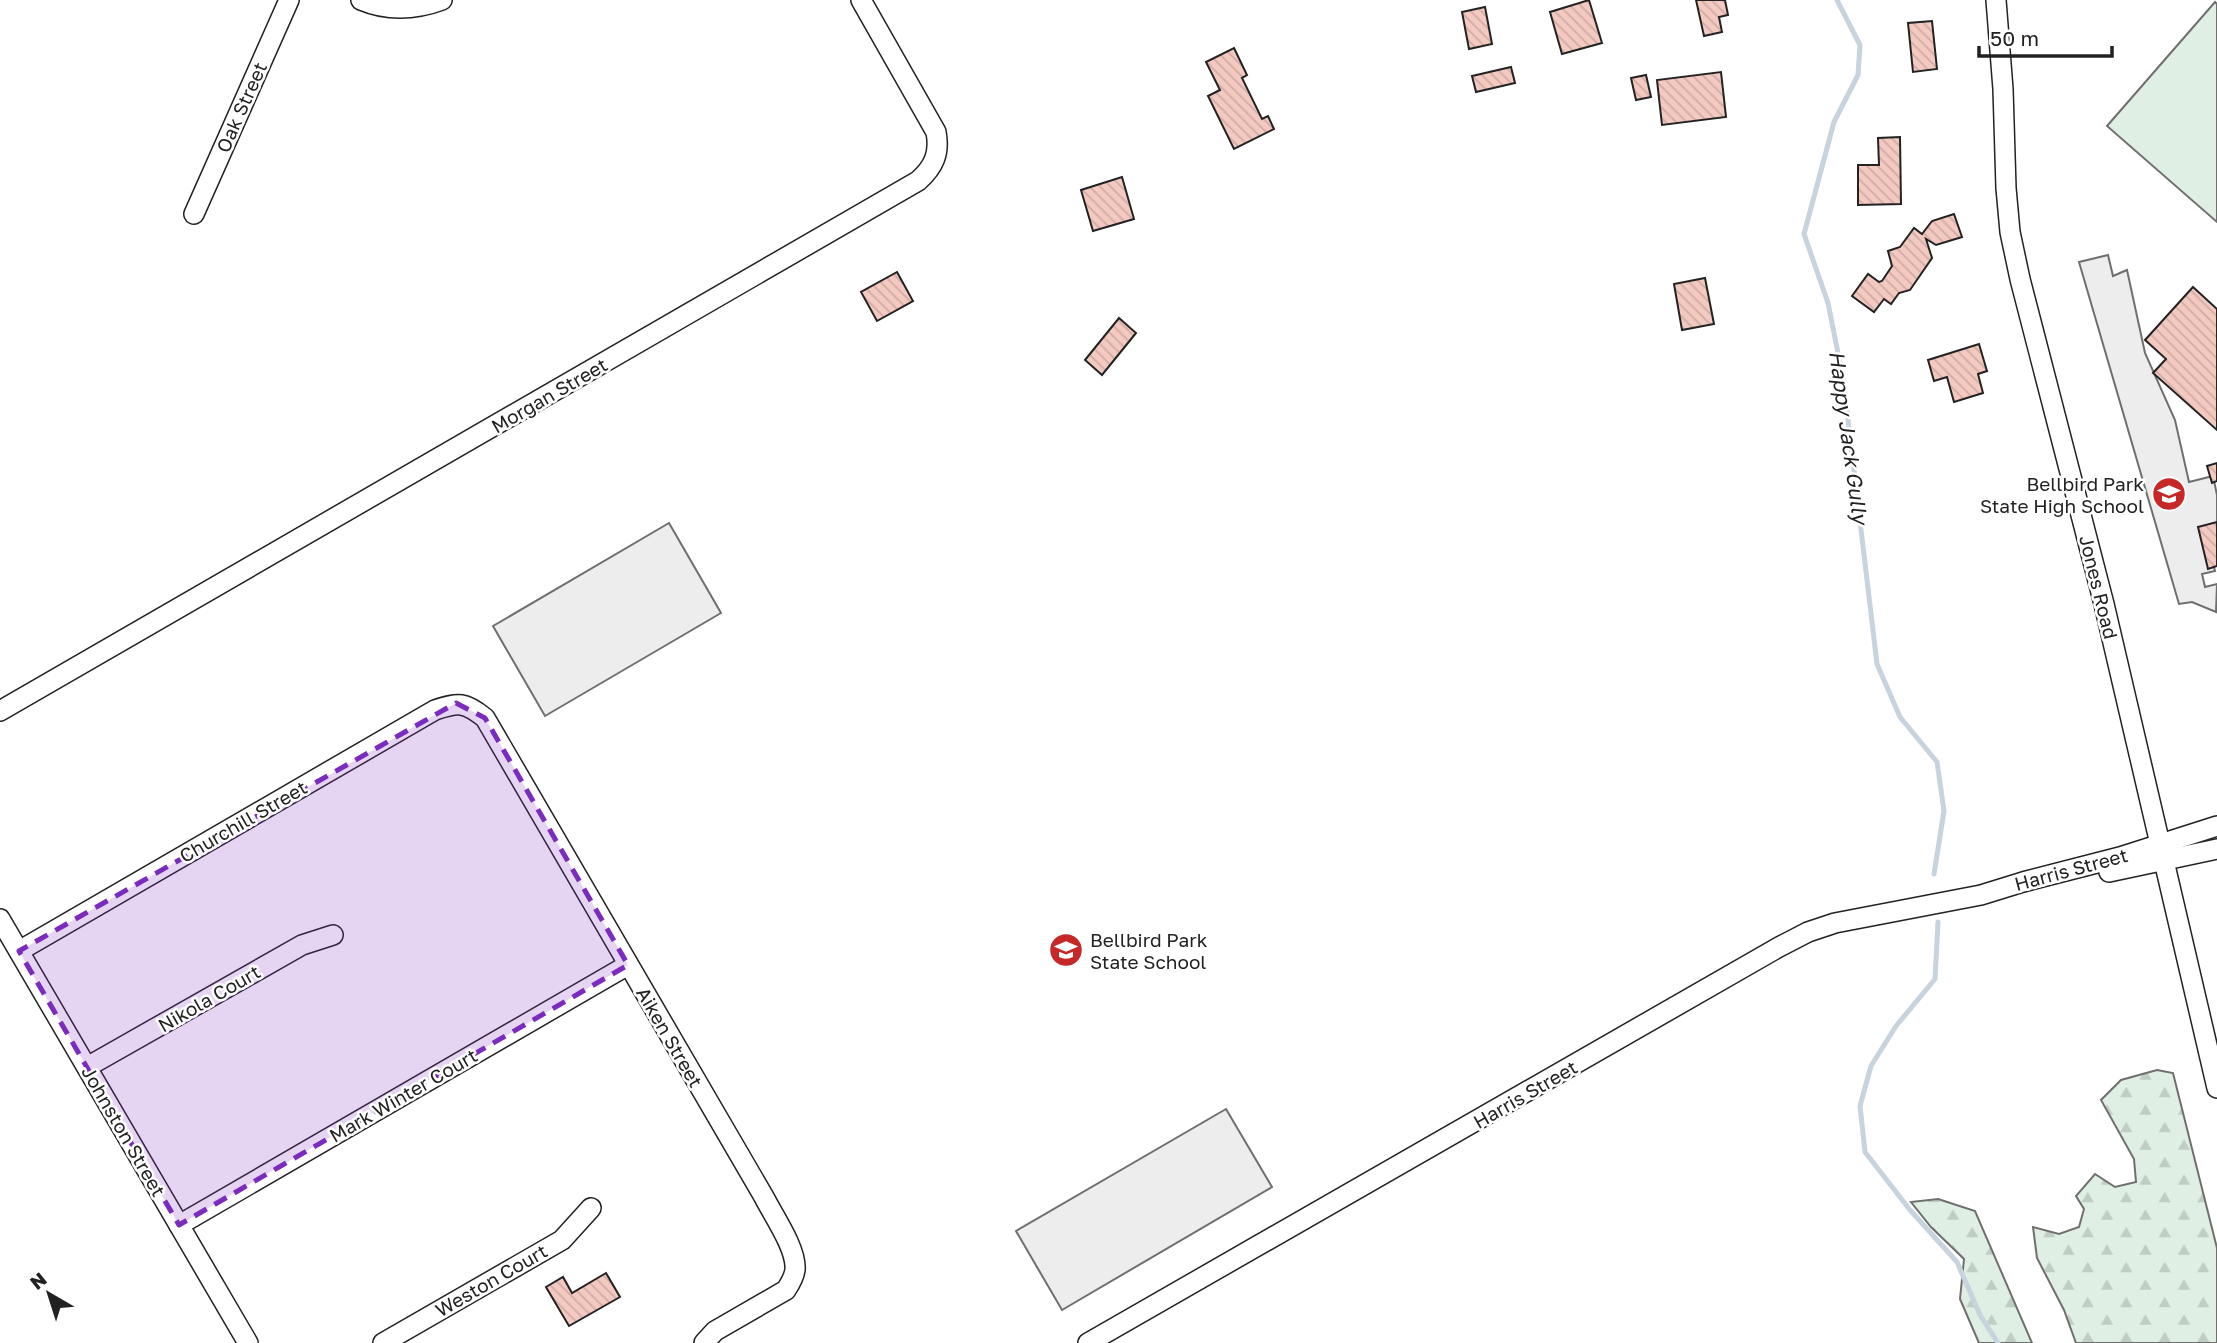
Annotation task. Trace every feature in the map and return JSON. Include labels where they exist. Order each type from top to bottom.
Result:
[{"type":"street","name":"Oak Street","points":[[194,214],[289,0]]},
{"type":"street","points":[[361,0],[378,6],[400,8],[422,6],[442,0]]},
{"type":"street","name":"Morgan Street","points":[[0,711],[918,181],[934,162],[936,132],[861,0]]},
{"type":"street","name":"Jones Road","points":[[1996,0],[2010,232],[2104,604],[2217,1088]]},
{"type":"street","name":"Churchill Street","points":[[19,951],[435,710],[456,704],[471,707]]},
{"type":"street","name":"Aiken Street","points":[[471,707],[485,718],[757,1186],[794,1257],[795,1270],[786,1290],[715,1331],[704,1343]]},
{"type":"street","points":[[2163,852],[2217,826]]},
{"type":"street","points":[[2163,852],[2217,849]]},
{"type":"street","name":"Harris Street","points":[[1088,1343],[1808,932],[1835,923],[1981,895],[2120,858],[2163,852]]},
{"type":"street","name":"Johnston Street","points":[[0,919],[248,1343]]},
{"type":"street","name":"Nikola Court","points":[[87,1068],[302,945],[333,935]]},
{"type":"street","name":"Mark Winter Court","points":[[179,1225],[628,965]]},
{"type":"street","name":"Weston Court","points":[[383,1343],[562,1240],[591,1208]]},
{"type":"highlighted area","points":[[456,703],[485,718],[628,965],[179,1225],[19,951]]},
{"type":"green space","points":[[2215,2],[2217,4],[2217,222],[2107,126]]},
{"type":"green space","points":[[2157,1070],[2173,1073],[2217,1248],[2217,1343],[2076,1343],[2064,1310],[2037,1258],[2033,1227],[2059,1234],[2079,1227],[2084,1209],[2076,1196],[2095,1174],[2115,1187],[2136,1182],[2134,1159],[2101,1100],[2121,1080]]},
{"type":"green space","points":[[1938,1199],[1975,1211],[2032,1343],[1979,1343],[1960,1299],[1964,1259],[1931,1227],[1911,1202]]},
{"type":"shaded area","points":[[2108,255],[2113,276],[2127,270],[2145,353],[2175,420],[2189,482],[2213,476],[2217,495],[2217,529],[2205,533],[2215,571],[2202,574],[2205,587],[2217,584],[2216,612],[2192,602],[2179,604],[2079,262]]},
{"type":"shaded area","points":[[669,523],[721,613],[545,716],[493,626]]},
{"type":"shaded area","points":[[1226,1109],[1272,1187],[1062,1310],[1016,1231]]},
{"type":"building","points":[[1589,0],[1602,43],[1562,54],[1550,12]]},
{"type":"building","points":[[1696,0],[1725,0],[1728,15],[1719,17],[1722,32],[1704,36]]},
{"type":"building","points":[[1485,7],[1492,44],[1469,49],[1462,12]]},
{"type":"building","points":[[1932,21],[1937,69],[1913,72],[1908,23]]},
{"type":"building","points":[[1234,48],[1247,75],[1242,78],[1262,119],[1268,116],[1274,129],[1234,149],[1208,96],[1220,90],[1206,62]]},
{"type":"building","points":[[1511,67],[1515,83],[1476,92],[1472,76]]},
{"type":"building","points":[[1721,72],[1726,117],[1662,125],[1657,80]]},
{"type":"building","points":[[1646,75],[1651,97],[1636,100],[1631,78]]},
{"type":"building","points":[[1900,137],[1901,204],[1858,205],[1858,165],[1879,165],[1878,138]]},
{"type":"building","points":[[1122,177],[1134,219],[1093,231],[1081,190]]},
{"type":"building","points":[[1954,214],[1962,237],[1936,245],[1926,239],[1932,258],[1910,290],[1899,293],[1891,304],[1884,299],[1874,312],[1852,296],[1868,274],[1879,282],[1882,281],[1892,266],[1888,251],[1900,247],[1914,228],[1922,234],[1932,221]]},
{"type":"building","points":[[897,272],[913,301],[877,321],[861,292]]},
{"type":"building","points":[[1705,278],[1714,324],[1682,330],[1674,284]]},
{"type":"building","points":[[2193,287],[2217,309],[2217,430],[2153,373],[2166,359],[2145,340]]},
{"type":"building","points":[[1119,318],[1136,333],[1102,375],[1085,360]]},
{"type":"building","points":[[1979,344],[1987,371],[1978,374],[1983,393],[1954,402],[1947,377],[1934,381],[1928,360]]},
{"type":"building","points":[[2217,463],[2217,481],[2212,483],[2207,466]]},
{"type":"building","points":[[2217,522],[2217,566],[2208,569],[2198,527]]},
{"type":"building","points":[[606,1273],[620,1297],[569,1326],[546,1287],[563,1277],[572,1293]]},
{"type":"waterway","name":"Happy Jack Gully","points":[[1837,0],[1860,45],[1858,75],[1834,122],[1804,234],[1828,303],[1843,378],[1877,664],[1900,717],[1937,762],[1944,811],[1934,874]]},
{"type":"waterway","name":"Happy Jack Gully","points":[[1938,922],[1935,979],[1896,1026],[1871,1066],[1860,1106],[1865,1152],[1910,1210],[1957,1262],[1980,1315],[1998,1343]]},
{"type":"place","name":"Bellbird Park State High School","points":[[2169,494]]},
{"type":"place","name":"Bellbird Park State School","points":[[1066,950]]}]
